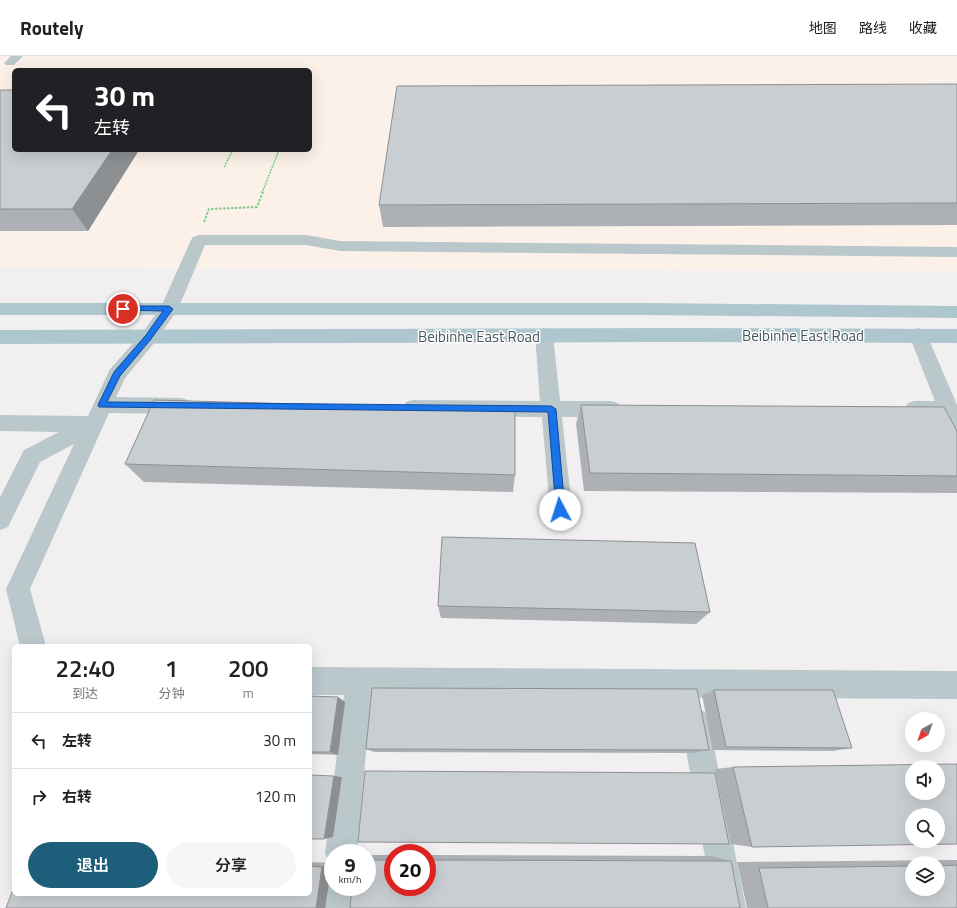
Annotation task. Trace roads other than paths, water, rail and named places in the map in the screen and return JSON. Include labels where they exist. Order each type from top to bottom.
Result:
[{"type":"main road","name":"Beibinhe East Road","points":[[0,309],[646,309],[957,312]]},
{"type":"main road","name":"Beibinhe East Road","points":[[0,337],[544,335],[957,336]]},
{"type":"street","points":[[32,644],[18,589],[116,374],[149,337],[169,309],[199,240],[306,240],[340,246],[957,252]]},
{"type":"street","points":[[544,335],[560,510]]},
{"type":"street","points":[[918,335],[957,429]]},
{"type":"street","points":[[0,423],[196,406]]},
{"type":"street","points":[[394,408],[631,409]]},
{"type":"street","points":[[893,409],[949,409]]},
{"type":"street","points":[[0,520],[32,456],[97,415]]},
{"type":"street","points":[[312,681],[957,685]]},
{"type":"street","points":[[342,844],[359,682]]},
{"type":"street","points":[[688,684],[730,908]]},
{"type":"street","points":[[335,908],[337,896]]}]
